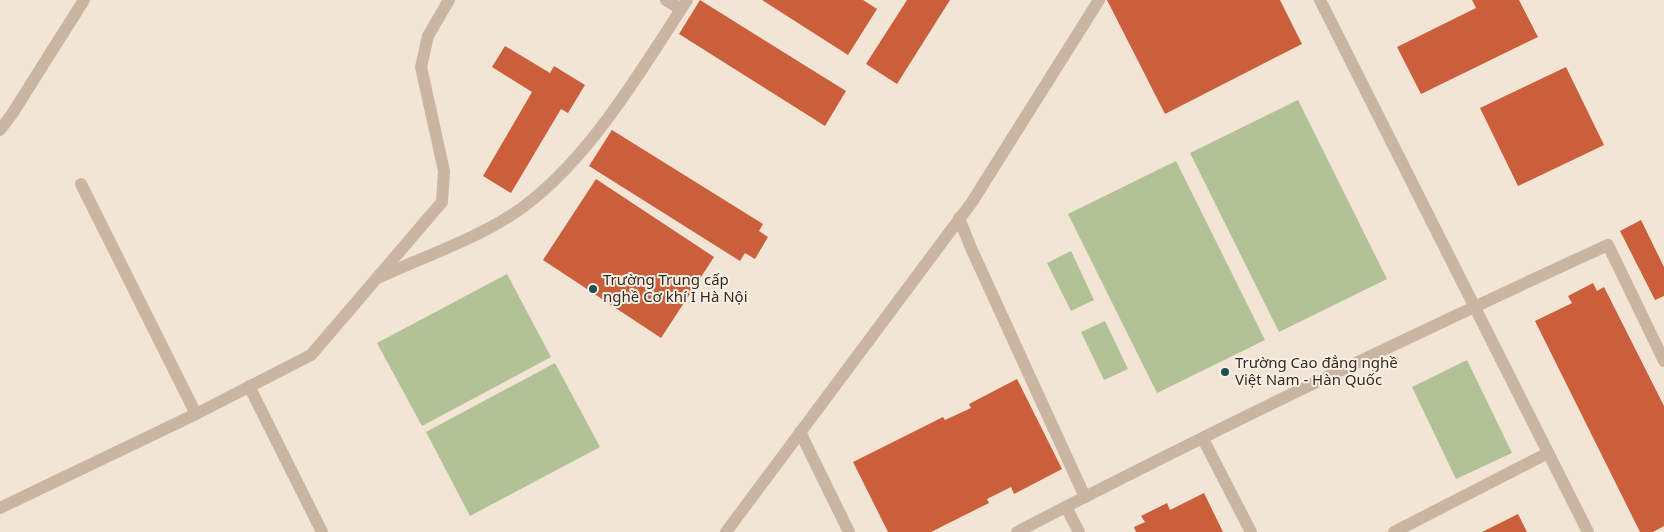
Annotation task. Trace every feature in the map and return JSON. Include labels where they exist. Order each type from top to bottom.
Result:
[{"type":"street","points":[[0,130],[84,0]]},
{"type":"street","points":[[0,508],[196,414],[311,355],[442,202],[444,171],[421,67],[428,36],[449,0]]},
{"type":"street","points":[[376,279],[511,216],[543,190],[573,160],[621,103],[684,5],[666,0]]},
{"type":"street","points":[[726,532],[959,218],[1099,0]]},
{"type":"street","points":[[1320,0],[1588,532]]},
{"type":"street","points":[[81,184],[196,414]]},
{"type":"street","points":[[959,218],[970,248],[1085,497]]},
{"type":"street","points":[[1017,532],[1474,306],[1608,245],[1664,361]]},
{"type":"street","points":[[249,386],[322,532]]},
{"type":"street","points":[[800,432],[849,532]]},
{"type":"street","points":[[1203,439],[1251,532]]},
{"type":"street","points":[[1394,532],[1548,453]]},
{"type":"street","points":[[1066,507],[1078,532]]},
{"type":"green space","points":[[1298,100],[1387,279],[1279,332],[1190,153]]},
{"type":"green space","points":[[1176,161],[1265,340],[1157,393],[1068,214]]},
{"type":"green space","points":[[1071,251],[1094,300],[1071,311],[1047,263]]},
{"type":"green space","points":[[507,274],[551,357],[422,426],[377,343]]},
{"type":"green space","points":[[1105,321],[1128,369],[1104,380],[1081,332]]},
{"type":"green space","points":[[1467,360],[1512,453],[1456,479],[1412,387]]},
{"type":"green space","points":[[555,363],[600,447],[470,516],[426,432]]},
{"type":"building","points":[[700,0],[846,91],[825,126],[679,34]]},
{"type":"building","points":[[762,0],[863,0],[877,9],[848,55]]},
{"type":"building","points":[[907,0],[950,0],[897,84],[866,64]]},
{"type":"building","points":[[1107,0],[1280,0],[1302,44],[1165,114]]},
{"type":"building","points":[[1472,0],[1519,0],[1538,37],[1421,94],[1397,47],[1476,8]]},
{"type":"building","points":[[505,46],[550,73],[554,66],[585,85],[568,113],[561,109],[511,193],[483,176],[532,92],[492,67]]},
{"type":"building","points":[[1566,67],[1604,145],[1518,186],[1480,108]]},
{"type":"building","points":[[612,130],[763,224],[759,231],[768,237],[755,259],[745,253],[740,261],[589,166]]},
{"type":"building","points":[[596,179],[714,257],[661,338],[543,260]]},
{"type":"building","points":[[1641,220],[1664,267],[1664,296],[1655,300],[1620,231]]},
{"type":"building","points":[[1593,283],[1597,291],[1604,287],[1664,406],[1664,526],[1653,532],[1640,532],[1535,321],[1572,303],[1568,296]]},
{"type":"building","points":[[1017,379],[1062,469],[1014,494],[1011,487],[987,499],[989,503],[931,532],[888,532],[853,462],[943,417],[945,420],[971,408],[969,404]]},
{"type":"building","points":[[1204,493],[1223,532],[1136,532],[1134,527],[1145,522],[1141,516],[1167,503],[1170,510]]},
{"type":"building","points":[[1518,514],[1527,532],[1482,532]]},
{"type":"place","name":"Trường Trung cấp nghề Cơ khí I Hà Nội","points":[[593,289]]},
{"type":"place","name":"Trường Cao đẳng nghề Việt Nam - Hàn Quốc","points":[[1225,372]]}]
